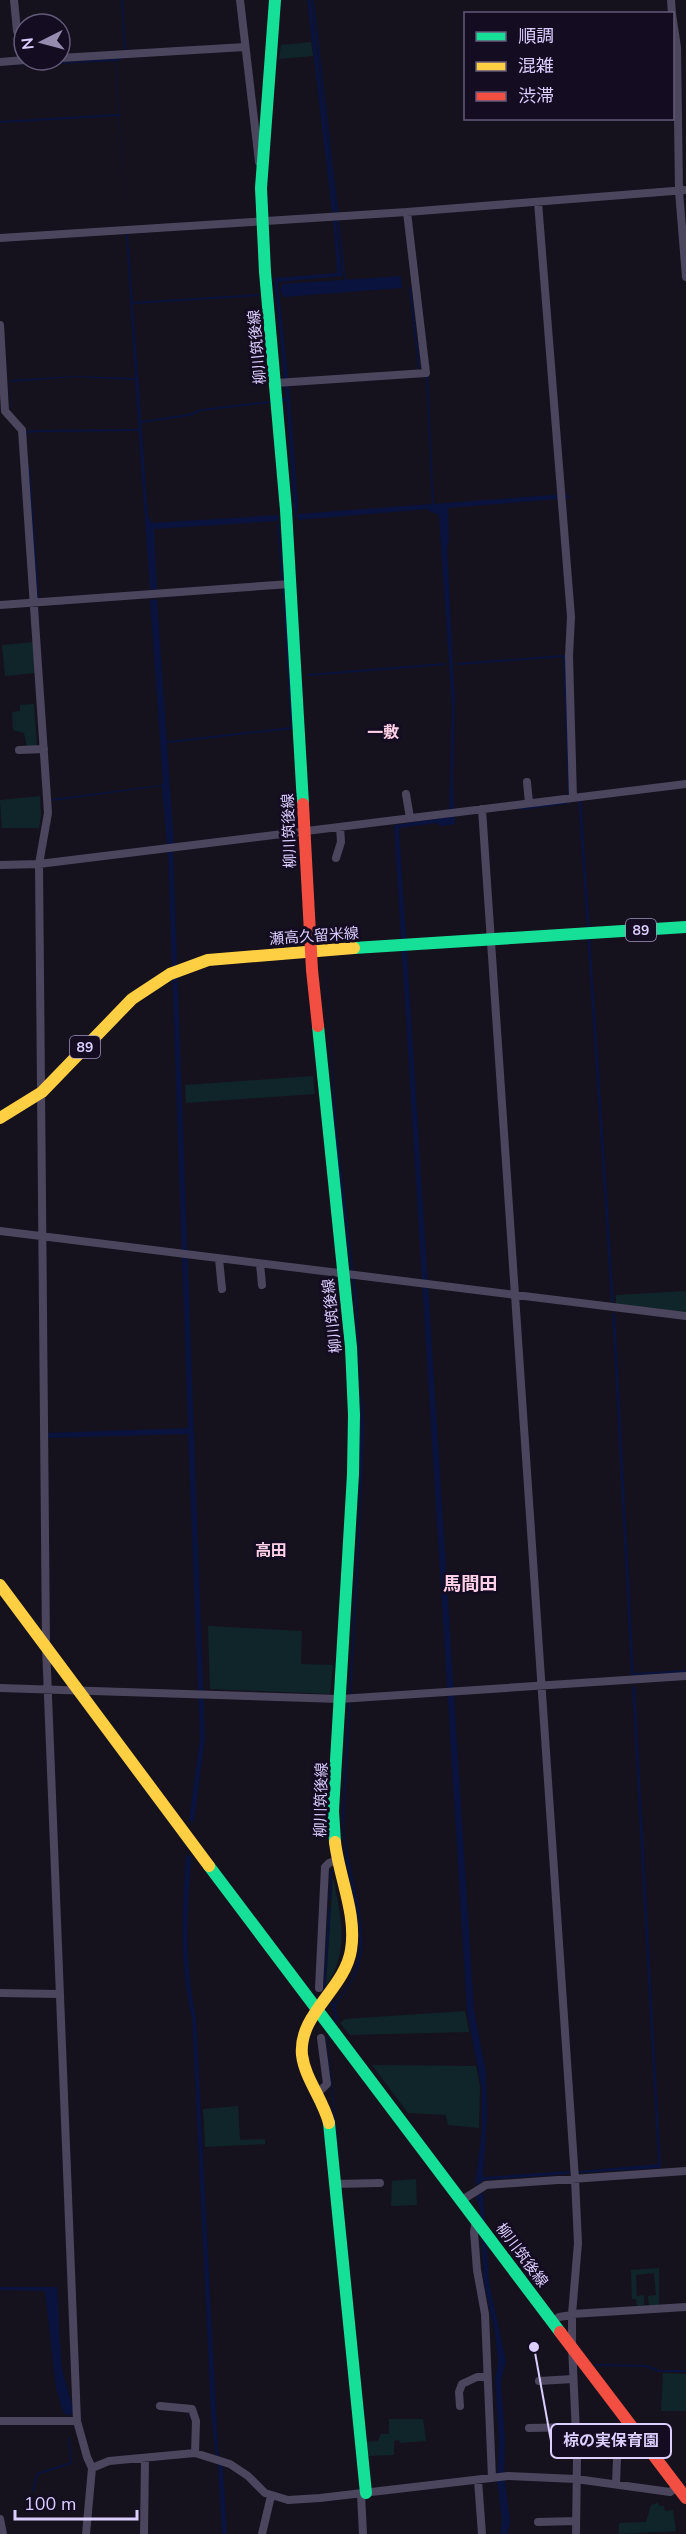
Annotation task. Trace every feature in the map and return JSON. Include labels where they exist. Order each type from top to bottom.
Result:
[{"type":"main road","name":"柳川筑後線","points":[[275,0],[262,164],[263,221],[303,773],[303,832],[320,950],[325,1105],[351,1347],[353,1438],[333,1811],[338,1860],[349,1911],[352,1947],[349,1966],[342,1980],[318,2012],[683,2494]]},
{"type":"main road","name":"瀬高久留米線","points":[[0,1118],[42,1092],[132,999],[175,972],[208,960],[229,956],[686,927]]},
{"type":"main road","points":[[0,1585],[318,2012],[309,2024],[302,2043],[303,2063],[318,2093],[330,2129],[364,2493]]},
{"type":"street","points":[[240,0],[259,162]]},
{"type":"street","points":[[674,27],[677,47],[686,277]]},
{"type":"street","points":[[72,57],[245,47]]},
{"type":"street","points":[[0,238],[407,212],[683,191]]},
{"type":"street","points":[[538,202],[571,617],[568,656],[573,798]]},
{"type":"street","points":[[276,383],[426,373],[407,212]]},
{"type":"street","points":[[0,325],[5,411],[22,430],[48,813],[39,864],[46,1646],[77,2421],[92,2468],[86,2534]]},
{"type":"street","points":[[0,605],[290,584]]},
{"type":"street","points":[[19,750],[44,749]]},
{"type":"street","points":[[527,782],[529,803]]},
{"type":"street","points":[[0,865],[39,864],[686,784]]},
{"type":"street","points":[[406,794],[410,818]]},
{"type":"street","points":[[482,809],[575,2179],[578,2243],[572,2314],[572,2346],[576,2534]]},
{"type":"street","points":[[336,858],[341,842],[340,827]]},
{"type":"street","points":[[0,1231],[686,1316]]},
{"type":"street","points":[[219,1259],[222,1289]]},
{"type":"street","points":[[260,1264],[262,1285]]},
{"type":"street","points":[[0,1688],[340,1699],[686,1676]]},
{"type":"street","points":[[319,1988],[325,1867],[338,1860]]},
{"type":"street","points":[[0,1993],[59,1994]]},
{"type":"street","points":[[318,2093],[327,2084],[321,2038]]},
{"type":"street","points":[[462,2200],[486,2185],[686,2171]]},
{"type":"street","points":[[335,2184],[380,2183]]},
{"type":"street","points":[[476,2219],[474,2232],[477,2270],[484,2300],[492,2478]]},
{"type":"street","points":[[553,2321],[572,2314],[686,2307]]},
{"type":"street","points":[[460,2406],[459,2392],[462,2384],[477,2377],[486,2377]]},
{"type":"street","points":[[539,2381],[573,2379]]},
{"type":"street","points":[[160,2406],[192,2409],[195,2421],[195,2453]]},
{"type":"street","points":[[0,2421],[77,2421]]},
{"type":"street","points":[[529,2428],[575,2427]]},
{"type":"street","points":[[92,2468],[109,2461],[195,2453],[230,2464],[271,2496],[288,2500],[508,2476],[576,2479],[683,2494]]},
{"type":"street","points":[[144,2534],[145,2458]]},
{"type":"street","points":[[616,2484],[617,2458]]},
{"type":"street","points":[[478,2480],[482,2534]]},
{"type":"street","points":[[363,2534],[364,2493]]},
{"type":"street","points":[[262,2534],[271,2496]]},
{"type":"street","points":[[0,2519],[3,2534]]},
{"type":"street","points":[[538,2522],[576,2521]]},
{"type":"green space","points":[[311,42],[313,56],[279,59],[281,45]]},
{"type":"green space","points":[[34,642],[35,673],[5,676],[2,645]]},
{"type":"green space","points":[[34,704],[37,746],[27,747],[24,733],[13,730],[12,712],[20,711],[20,705]]},
{"type":"green space","points":[[40,796],[39,828],[2,828],[0,800]]},
{"type":"green space","points":[[313,1076],[315,1094],[186,1103],[185,1085]]},
{"type":"green space","points":[[686,1291],[686,1312],[616,1304],[616,1295]]},
{"type":"green space","points":[[208,1626],[302,1631],[301,1664],[333,1665],[330,1694],[210,1689]]},
{"type":"green space","points":[[333,1877],[342,1933],[338,1960],[334,1973],[326,1986]]},
{"type":"green space","points":[[465,2011],[469,2032],[350,2035],[340,2023],[345,2019]]},
{"type":"green space","points":[[372,2065],[476,2066],[480,2087],[479,2128],[448,2125],[446,2115],[408,2113]]},
{"type":"green space","points":[[238,2106],[240,2140],[265,2139],[265,2144],[205,2147],[203,2109]]},
{"type":"green space","points":[[416,2179],[417,2205],[391,2206],[392,2181]]},
{"type":"green space","points":[[659,2268],[659,2305],[649,2305],[648,2296],[656,2295],[654,2273],[636,2275],[637,2296],[644,2295],[644,2305],[637,2306],[636,2299],[632,2299],[631,2270]]},
{"type":"green space","points":[[663,2373],[686,2374],[686,2411],[661,2411]]},
{"type":"green space","points":[[389,2419],[423,2419],[426,2441],[400,2443],[399,2440],[394,2441],[394,2455],[366,2456],[365,2442],[378,2441],[381,2434],[389,2434]]},
{"type":"green space","points":[[658,2503],[659,2506],[664,2506],[665,2511],[673,2510],[676,2531],[619,2534],[619,2523],[646,2522],[651,2505]]},
{"type":"shaded area","points":[[307,0],[311,0],[336,212],[332,212]]},
{"type":"shaded area","points":[[126,58],[116,61],[126,226],[115,61],[72,62]]},
{"type":"shaded area","points":[[333,220],[336,220],[342,276],[278,282],[289,385],[298,507],[295,521],[286,401],[266,403],[286,397],[274,278],[337,273]]},
{"type":"shaded area","points":[[126,234],[128,235],[133,302],[259,294],[259,296],[133,304],[148,516],[152,523],[278,515],[278,521],[154,529],[157,590],[150,589],[135,380],[75,377],[10,382],[10,380],[74,376],[135,378]]},
{"type":"shaded area","points":[[401,276],[402,288],[283,297],[280,292],[282,284]]},
{"type":"shaded area","points":[[566,494],[571,498],[448,508],[449,541],[447,547],[455,701],[453,783],[455,824],[441,826],[436,823],[399,828],[474,2010],[486,2073],[487,2115],[483,2177],[570,2171],[569,2174],[484,2180],[475,2186],[482,2129],[482,2090],[467,2011],[394,825],[449,817],[452,707],[439,517],[438,514],[428,509],[298,520],[297,514]]},
{"type":"shaded area","points":[[157,599],[174,845],[167,846],[162,786],[52,801],[52,799],[161,785],[163,782],[150,600]]},
{"type":"shaded area","points":[[578,794],[581,794],[614,1302],[611,1302]]},
{"type":"shaded area","points":[[168,852],[173,852],[205,1738],[194,1822],[189,1821],[200,1738],[188,1434],[48,1438],[48,1433],[188,1428]]},
{"type":"shaded area","points":[[324,929],[337,1134],[357,1300],[364,1428],[344,1824],[360,1912],[362,1947],[356,1974],[335,2006],[338,2018],[328,2041],[339,2154],[337,2155],[327,2039],[335,2018],[332,2006],[323,1990],[329,1907],[331,1907],[325,1990],[334,2004],[346,1988],[359,1954],[358,1919],[346,1863],[332,1873],[331,1900],[329,1900],[330,1872],[346,1860],[342,1817],[359,1522],[361,1390],[356,1311],[336,1148]]},
{"type":"shaded area","points":[[612,1313],[615,1313],[634,1675],[631,1675]]},
{"type":"shaded area","points":[[635,1686],[661,2168],[578,2173],[579,2171],[658,2164],[632,1687]]},
{"type":"shaded area","points":[[186,1855],[191,1856],[188,1957],[196,2017],[218,2450],[223,2468],[227,2534],[222,2534],[218,2466],[211,2411],[192,2018],[183,1958]]},
{"type":"shaded area","points":[[483,2192],[489,2283],[506,2361],[501,2382],[505,2440],[504,2473],[510,2522],[507,2534],[500,2534],[502,2520],[497,2481],[499,2442],[495,2380],[498,2362],[495,2333],[484,2282],[480,2210],[476,2197]]},
{"type":"shaded area","points":[[0,2287],[57,2287],[62,2365],[73,2412],[69,2416],[63,2412],[56,2388],[45,2291],[0,2290]]},
{"type":"waterway","points":[[122,0],[125,51]]},
{"type":"waterway","points":[[313,0],[345,280]]},
{"type":"waterway","points":[[0,122],[119,115]]},
{"type":"waterway","points":[[410,288],[419,368]]},
{"type":"waterway","points":[[427,377],[433,505]]},
{"type":"waterway","points":[[141,422],[189,415],[202,410],[269,402]]},
{"type":"waterway","points":[[26,436],[26,432],[37,431],[139,430]]},
{"type":"waterway","points":[[29,468],[38,598]]},
{"type":"waterway","points":[[278,524],[282,581]]},
{"type":"waterway","points":[[168,742],[292,728],[283,588]]},
{"type":"waterway","points":[[457,664],[564,656],[569,795]]},
{"type":"waterway","points":[[308,675],[445,664]]},
{"type":"waterway","points":[[521,809],[567,803]]},
{"type":"waterway","points":[[335,1278],[337,1301]]},
{"type":"waterway","points":[[634,1674],[686,1671]]},
{"type":"waterway","points":[[595,2365],[646,2366],[659,2371],[686,2371]]},
{"type":"waterway","points":[[33,2491],[37,2474],[71,2463],[69,2438]]},
{"type":"traffic: fast","points":[[275,0],[261,188],[265,272],[286,510],[303,804]]},
{"type":"traffic: fast","points":[[354,948],[686,927]]},
{"type":"traffic: fast","points":[[318,1026],[351,1347],[354,1415],[353,1474],[333,1811],[335,1842]]},
{"type":"traffic: fast","points":[[209,1866],[560,2332]]},
{"type":"traffic: fast","points":[[329,2123],[366,2493]]},
{"type":"traffic: slow","points":[[0,1118],[42,1092],[132,999],[170,974],[208,960],[354,948]]},
{"type":"traffic: slow","points":[[0,1585],[209,1866]]},
{"type":"traffic: slow","points":[[329,2123],[302,2055],[307,2027],[340,1977],[351,1950],[350,1909],[335,1842]]},
{"type":"traffic: jam","points":[[303,804],[312,970],[318,1026]]},
{"type":"traffic: jam","points":[[560,2332],[686,2498]]},
{"type":"place","name":"椋の実保育園","points":[[534,2347]]},
{"type":"district","name":"一敷","points":[[383,732]]},
{"type":"district","name":"高田","points":[[271,1550]]},
{"type":"district","name":"馬間田","points":[[470,1584]]}]
